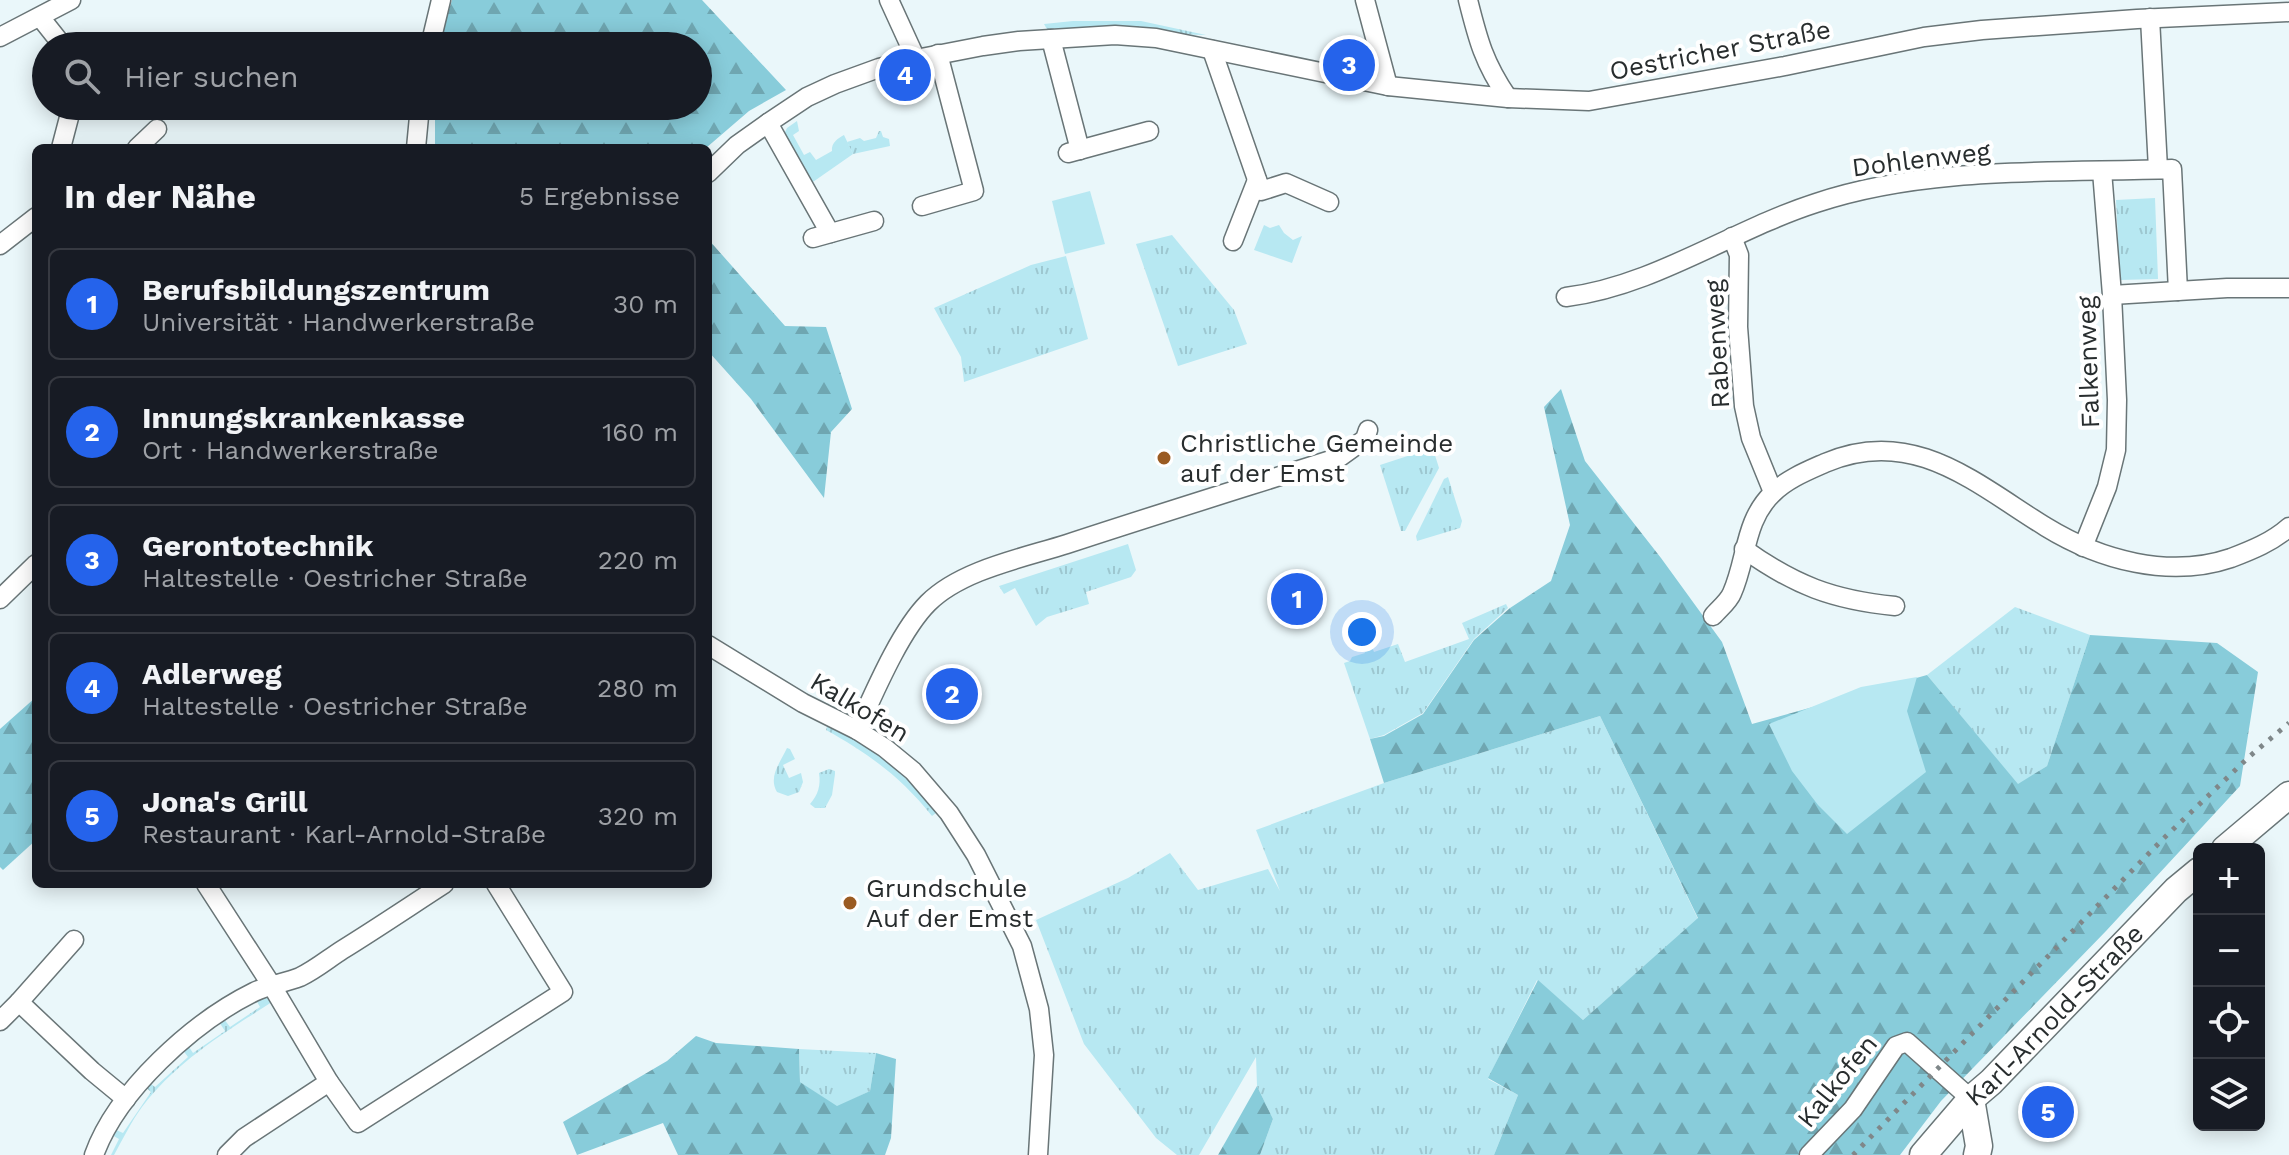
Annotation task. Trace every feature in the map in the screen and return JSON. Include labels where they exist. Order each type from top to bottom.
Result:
[{"type":"main road","points":[[2232,843],[2289,795]]},
{"type":"main road","name":"Karl-Arnold-Straße","points":[[1971,1099],[2193,876]]},
{"type":"main road","points":[[1971,1099],[1978,1151]]},
{"type":"main road","points":[[1923,1155],[1971,1099]]},
{"type":"street","points":[[0,37],[71,0]]},
{"type":"street","points":[[433,32],[441,0]]},
{"type":"street","points":[[889,0],[916,59]]},
{"type":"street","points":[[1365,0],[1388,86]]},
{"type":"street","points":[[1468,0],[1482,52],[1508,98]]},
{"type":"street","name":"Oestricher Straße","points":[[712,169],[737,145],[768,123],[807,97],[835,84],[879,68],[938,54],[1051,39],[1115,35],[1156,38],[1388,86],[1508,98],[1589,101],[1785,66],[1924,37],[2150,18],[2289,12]]},
{"type":"street","points":[[40,17],[52,32]]},
{"type":"street","points":[[2150,18],[2158,169],[2172,169],[2178,291]]},
{"type":"street","points":[[1051,39],[1074,151],[1149,131]]},
{"type":"street","points":[[1212,50],[1261,191],[1286,183],[1329,202]]},
{"type":"street","points":[[922,206],[974,191],[938,54]]},
{"type":"street","points":[[62,144],[68,120]]},
{"type":"street","points":[[416,144],[419,120]]},
{"type":"street","points":[[768,123],[822,236],[874,221]]},
{"type":"street","points":[[141,144],[157,129]]},
{"type":"street","name":"Dohlenweg","points":[[1566,297],[1627,282],[1816,202],[1855,191],[1948,178],[2158,169]]},
{"type":"street","name":"Falkenweg","points":[[2083,547],[2107,487],[2116,450],[2112,295],[2102,171]]},
{"type":"street","points":[[1233,241],[1257,180]]},
{"type":"street","points":[[0,245],[32,220]]},
{"type":"street","name":"Rabenweg","points":[[1732,237],[1739,255],[1739,366],[1744,406],[1751,438],[1773,492]]},
{"type":"street","points":[[2112,295],[2268,286],[2289,288]]},
{"type":"street","points":[[857,730],[912,620],[927,603],[952,584],[1130,523],[1340,457],[1365,439],[1368,430]]},
{"type":"street","points":[[1713,616],[1732,595],[1753,522],[1773,492],[1807,470],[1869,451],[1922,456],[1960,471],[2047,528],[2083,547],[2137,564],[2185,567],[2215,563],[2276,538],[2289,527]]},
{"type":"street","points":[[1744,549],[1783,576],[1823,592],[1863,603],[1895,606]]},
{"type":"street","points":[[0,599],[32,568]]},
{"type":"street","name":"Kalkofen","points":[[712,647],[885,748],[913,771],[949,813],[976,855],[1022,946],[1039,1009],[1044,1055],[1038,1155]]},
{"type":"street","points":[[209,888],[329,1082],[358,1123],[563,992],[498,888]]},
{"type":"street","points":[[94,1155],[113,1116],[145,1075],[173,1047],[231,1005],[255,991],[300,977],[438,888]]},
{"type":"street","points":[[0,1021],[74,940]]},
{"type":"street","points":[[19,1002],[126,1099]]},
{"type":"street","name":"Kalkofen","points":[[1809,1155],[1853,1109],[1896,1046],[1907,1042]]},
{"type":"street","name":"Karl-Arnold-Straße","points":[[1907,1042],[1971,1099]]},
{"type":"street","points":[[227,1155],[244,1138],[329,1082]]},
{"type":"green space","points":[[452,0],[702,0],[786,90],[749,111],[711,144],[435,144],[435,120],[712,120],[712,32],[443,32]]},
{"type":"green space","points":[[1141,21],[1206,35],[1048,31],[1044,24]]},
{"type":"green space","points":[[797,121],[799,131],[793,135],[804,155],[810,152],[816,160],[832,151],[837,139],[844,135],[853,154],[810,184],[784,134]]},
{"type":"green space","points":[[879,131],[889,139],[890,146],[853,154],[847,142],[876,138]]},
{"type":"green space","points":[[1090,191],[1105,244],[1065,254],[1052,201]]},
{"type":"green space","points":[[2155,198],[2158,279],[2120,280],[2116,200]]},
{"type":"green space","points":[[1264,225],[1270,228],[1279,225],[1293,240],[1302,236],[1292,263],[1254,250]]},
{"type":"green space","points":[[1172,235],[1234,310],[1247,344],[1178,366],[1136,244]]},
{"type":"green space","points":[[712,244],[785,326],[826,327],[852,409],[831,432],[824,498],[751,399],[712,355]]},
{"type":"green space","points":[[1066,256],[1088,339],[964,382],[961,357],[934,308],[1031,265]]},
{"type":"green space","points":[[1561,389],[1585,461],[1722,642],[1752,724],[1927,675],[2018,784],[2047,766],[2090,635],[2217,643],[2258,672],[2240,786],[2106,931],[1941,1101],[1900,1155],[1494,1155],[1518,1095],[1488,1078],[1538,980],[1583,1020],[1698,918],[1600,716],[1384,783],[1370,739],[1384,736],[1423,714],[1474,640],[1510,608],[1551,581],[1570,525],[1544,407]]},
{"type":"green space","points":[[1429,449],[1434,452],[1439,468],[1405,531],[1401,531],[1380,465]]},
{"type":"green space","points":[[1448,477],[1462,521],[1460,528],[1417,541],[1416,536],[1444,479]]},
{"type":"green space","points":[[1128,544],[1136,570],[1131,577],[1086,592],[1089,604],[1047,617],[1036,626],[1015,588],[1004,594],[999,586]]},
{"type":"green space","points":[[1506,604],[1508,608],[1474,639],[1423,713],[1384,735],[1370,739],[1344,663],[1372,647],[1374,652],[1398,644],[1405,662],[1469,639],[1462,623]]},
{"type":"green space","points":[[2015,607],[2090,635],[2047,766],[2018,785],[1927,675]]},
{"type":"green space","points":[[1917,677],[1907,711],[1926,772],[1847,834],[1818,805],[1792,771],[1769,724],[1861,687]]},
{"type":"green space","points":[[32,701],[32,844],[3,870],[0,867],[0,729]]},
{"type":"green space","points":[[1600,716],[1698,919],[1583,1020],[1537,980],[1488,1079],[1518,1095],[1494,1155],[1260,1155],[1273,1119],[1257,1086],[1256,1057],[1199,1155],[1177,1155],[1156,1138],[1084,1044],[1036,920],[1128,878],[1170,853],[1198,890],[1268,869],[1280,891],[1256,830],[1384,783]]},
{"type":"green space","points":[[828,724],[887,762],[912,784],[936,813],[932,816],[884,767],[826,730]]},
{"type":"green space","points":[[787,748],[795,759],[783,765],[789,778],[801,773],[803,782],[799,792],[788,796],[777,792],[774,781]]},
{"type":"green space","points":[[829,769],[835,771],[832,795],[825,808],[815,808],[810,804],[818,790],[819,773]]},
{"type":"green space","points":[[266,997],[272,1002],[202,1049],[155,1091],[114,1155],[111,1155],[119,1139],[110,1134],[114,1129],[123,1133],[151,1092],[143,1085],[147,1081],[155,1087],[188,1057],[182,1049],[187,1044],[193,1053],[225,1031],[219,1022],[224,1019],[230,1027],[260,1007],[255,998]]},
{"type":"green space","points":[[696,1036],[716,1043],[799,1049],[800,1082],[837,1106],[870,1091],[876,1053],[896,1059],[891,1138],[885,1155],[678,1155],[663,1123],[577,1155],[563,1122],[667,1061]]},
{"type":"green space","points":[[799,1049],[876,1053],[870,1091],[837,1107],[800,1082]]},
{"type":"green space","points":[[1257,1086],[1273,1119],[1260,1155],[1218,1155]]},
{"type":"railway","points":[[1853,1155],[2164,838],[2289,723]]},
{"type":"place","name":"Gerontotechnik","points":[[1349,65]]},
{"type":"place","name":"Adlerweg","points":[[905,75]]},
{"type":"place","name":"Christliche Gemeinde auf der Emst","points":[[1164,458]]},
{"type":"place","name":"Berufsbildungszentrum","points":[[1297,599]]},
{"type":"place","name":"Innungskrankenkasse","points":[[952,694]]},
{"type":"place","name":"Grundschule Auf der Emst","points":[[850,903]]},
{"type":"place","name":"Jona's Grill","points":[[2048,1112]]}]
